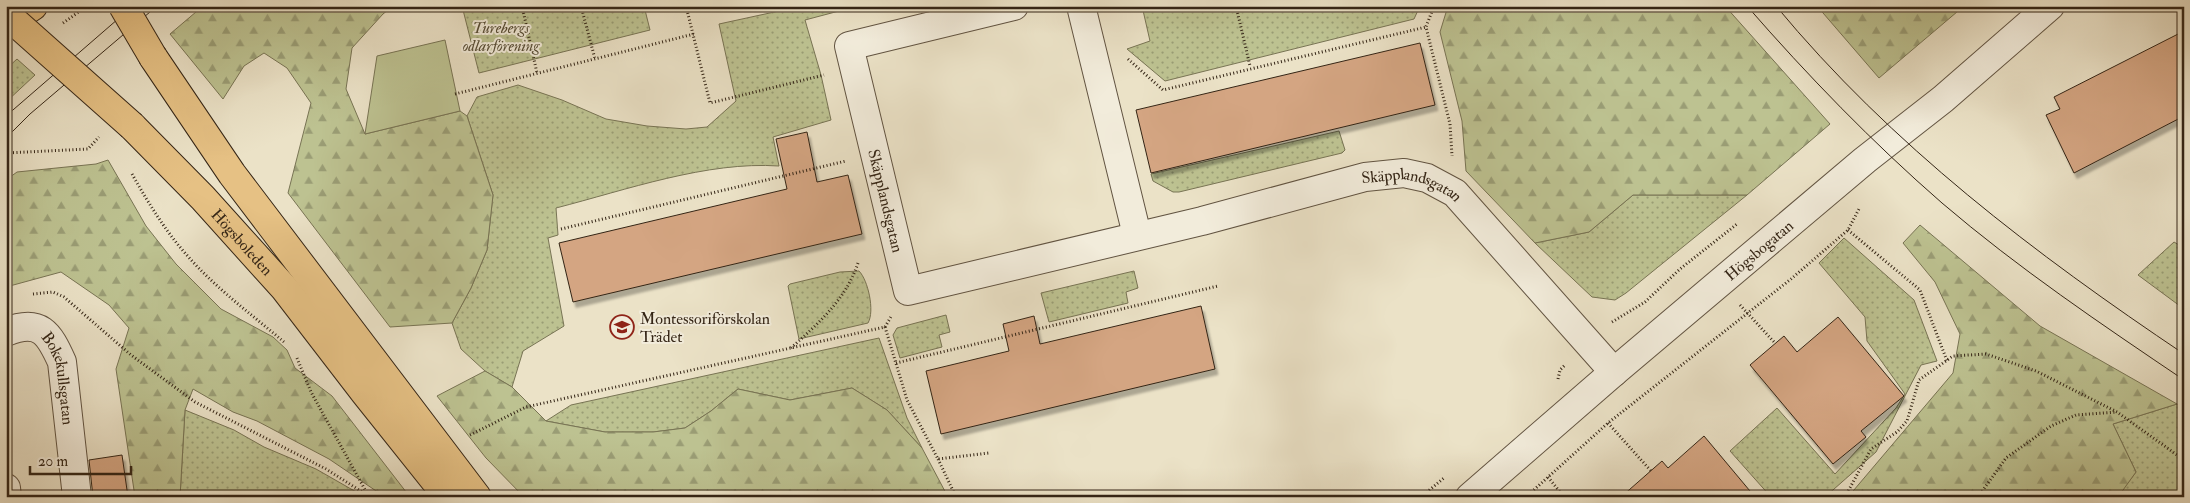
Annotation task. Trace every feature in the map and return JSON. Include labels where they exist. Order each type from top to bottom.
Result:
[{"type":"main road","points":[[6,24],[33,6]]},
{"type":"main road","name":"Högsboleden","points":[[123,6],[187,111],[447,487]]},
{"type":"main road","name":"Högsboleden","points":[[135,6],[153,57]]},
{"type":"main road","name":"Högsboleden","points":[[6,14],[132,126],[203,198],[285,289],[447,487],[477,497]]},
{"type":"main road","points":[[447,487],[489,497]]},
{"type":"street","name":"Skäpplandsgatan","points":[[1014,6],[849,46],[908,291],[1365,177],[1404,173],[1427,178],[1455,193],[1614,372]]},
{"type":"street","points":[[1081,6],[1137,235]]},
{"type":"street","name":"Högsbogatan","points":[[1470,497],[1864,160],[1943,99],[2050,6]]},
{"type":"street","name":"Bokekullsgatan","points":[[6,332],[26,326],[39,327],[49,336],[62,362],[78,497]]},
{"type":"street","points":[[6,488],[7,497]]},
{"type":"path","points":[[522,6],[538,73]]},
{"type":"path","points":[[581,6],[594,59]]},
{"type":"path","points":[[686,6],[710,102],[854,67]]},
{"type":"path","points":[[1236,6],[1250,66]]},
{"type":"path","points":[[1434,6],[1426,27],[1450,124],[1455,193]]},
{"type":"path","points":[[1094,59],[1118,51],[1163,90],[1426,27]]},
{"type":"path","points":[[455,94],[694,34]]},
{"type":"path","points":[[6,153],[88,149],[104,131]]},
{"type":"path","points":[[561,229],[876,154]]},
{"type":"path","points":[[131,171],[153,212],[184,252],[216,285],[286,343]]},
{"type":"path","points":[[1526,497],[1608,424],[1748,313],[1848,230],[1864,200]]},
{"type":"path","points":[[1848,230],[1920,290],[1947,361]]},
{"type":"path","points":[[791,348],[817,324],[843,294],[858,263]]},
{"type":"path","points":[[896,363],[1218,286]]},
{"type":"path","points":[[470,435],[526,407],[885,327],[908,291]]},
{"type":"path","points":[[26,296],[53,292],[64,297],[131,355],[195,402],[326,469],[369,496]]},
{"type":"path","points":[[1748,313],[1775,343]]},
{"type":"path","points":[[885,327],[907,400],[956,497]]},
{"type":"path","points":[[293,350],[311,392],[369,496]]},
{"type":"path","points":[[1845,497],[1872,449],[1897,432],[1906,421],[1919,380],[1953,356],[1986,354],[2036,371],[2117,412],[2184,460]]},
{"type":"path","points":[[1978,497],[2006,458],[2051,426],[2076,415],[2117,412]]},
{"type":"path","points":[[1608,424],[1651,471]]},
{"type":"path","points":[[938,459],[989,453]]},
{"type":"path","points":[[1548,478],[1564,497]]},
{"type":"green space","points":[[203,6],[393,6],[383,14],[352,48],[346,89],[365,134],[460,111],[467,116],[493,195],[487,250],[471,288],[452,323],[390,327],[288,193],[311,103],[287,68],[264,53],[244,66],[223,99],[170,34]]},
{"type":"green space","name":"Turebergs odlarförening","points":[[462,6],[644,6],[650,30],[479,73]]},
{"type":"green space","points":[[802,6],[834,6],[839,11],[805,20],[821,75],[831,120],[773,137],[779,166],[724,168],[695,172],[638,185],[556,208],[558,235],[548,238],[564,326],[523,351],[512,387],[485,371],[461,349],[452,323],[471,288],[487,250],[493,195],[467,116],[477,97],[518,85],[562,100],[606,119],[647,126],[686,129],[707,127],[736,101],[719,24]]},
{"type":"green space","points":[[1142,6],[1420,6],[1414,19],[1165,81],[1127,49],[1150,41]]},
{"type":"green space","points":[[1448,6],[1725,6],[1830,124],[1747,195],[1633,195],[1589,232],[1535,243],[1466,171],[1462,121],[1440,32]]},
{"type":"green space","points":[[1817,6],[1964,6],[1879,78]]},
{"type":"green space","points":[[445,40],[460,111],[365,134],[377,56]]},
{"type":"green space","points":[[17,59],[35,75],[6,102],[6,69]]},
{"type":"green space","points":[[1339,131],[1345,150],[1342,153],[1179,192],[1173,192],[1153,181],[1151,174]]},
{"type":"green space","points":[[108,160],[146,226],[176,264],[221,309],[273,337],[287,350],[295,368],[332,396],[410,497],[385,497],[329,459],[257,421],[233,412],[193,389],[185,410],[180,497],[135,497],[116,369],[129,328],[109,305],[61,272],[6,287],[6,180],[17,172],[96,164]]},
{"type":"green space","points":[[1633,195],[1747,195],[1626,293],[1615,300],[1592,297],[1535,243],[1589,232]]},
{"type":"green space","points":[[1920,225],[2040,326],[2177,404],[2113,424],[2136,472],[2118,497],[1848,497],[1953,373],[1960,334],[1935,282],[1903,243]]},
{"type":"green space","points":[[1844,238],[1914,300],[1937,361],[1921,365],[1876,452],[1825,497],[1771,497],[1730,451],[1777,408],[1835,474],[1896,408],[1905,394],[1867,341],[1865,317],[1819,263]]},
{"type":"green space","points":[[2174,242],[2184,248],[2184,309],[2138,275]]},
{"type":"green space","points":[[859,271],[868,288],[871,304],[868,323],[799,339],[788,286],[840,272]]},
{"type":"green space","points":[[1134,271],[1138,288],[1126,292],[1128,303],[1049,322],[1041,293]]},
{"type":"green space","points":[[946,315],[950,332],[939,335],[942,347],[900,358],[893,335],[897,328]]},
{"type":"green space","points":[[879,338],[907,418],[922,448],[887,410],[852,388],[790,400],[738,389],[711,411],[685,428],[653,432],[605,432],[546,421],[571,405]]},
{"type":"green space","points":[[485,371],[512,387],[546,421],[605,432],[653,432],[685,428],[711,411],[738,389],[790,400],[852,388],[887,410],[922,448],[948,497],[524,497],[486,458],[437,396]]},
{"type":"green space","points":[[2177,404],[2184,407],[2184,497],[2129,497],[2121,492],[2136,472],[2113,424]]},
{"type":"green space","points":[[185,410],[234,430],[264,447],[316,469],[365,497],[180,497]]},
{"type":"building","points":[[2184,31],[2184,116],[2074,173],[2046,115],[2060,109],[2054,97]]},
{"type":"building","points":[[1420,43],[1435,105],[1151,173],[1136,110]]},
{"type":"building","points":[[807,132],[817,182],[848,175],[862,234],[573,302],[559,243],[787,189],[776,139]]},
{"type":"building","points":[[1201,306],[1215,369],[941,434],[926,371],[1009,351],[1003,324],[1034,316],[1040,344]]},
{"type":"building","points":[[1838,317],[1904,396],[1861,431],[1866,437],[1833,464],[1750,365],[1784,336],[1797,352]]},
{"type":"building","points":[[1704,436],[1755,497],[1621,497],[1662,461],[1668,468]]},
{"type":"building","points":[[122,455],[128,497],[93,497],[89,460]]},
{"type":"tram line","points":[[6,116],[133,6]]},
{"type":"tram line","points":[[6,138],[30,114],[157,6]]},
{"type":"tram line","points":[[1747,6],[1841,108],[1942,203],[2030,273],[2184,380]]},
{"type":"tram line","points":[[1776,6],[1820,57],[1867,105],[1967,195],[2074,277],[2184,354]]},
{"type":"place","name":"Montessoriförskolan Trädet","points":[[622,327]]}]
